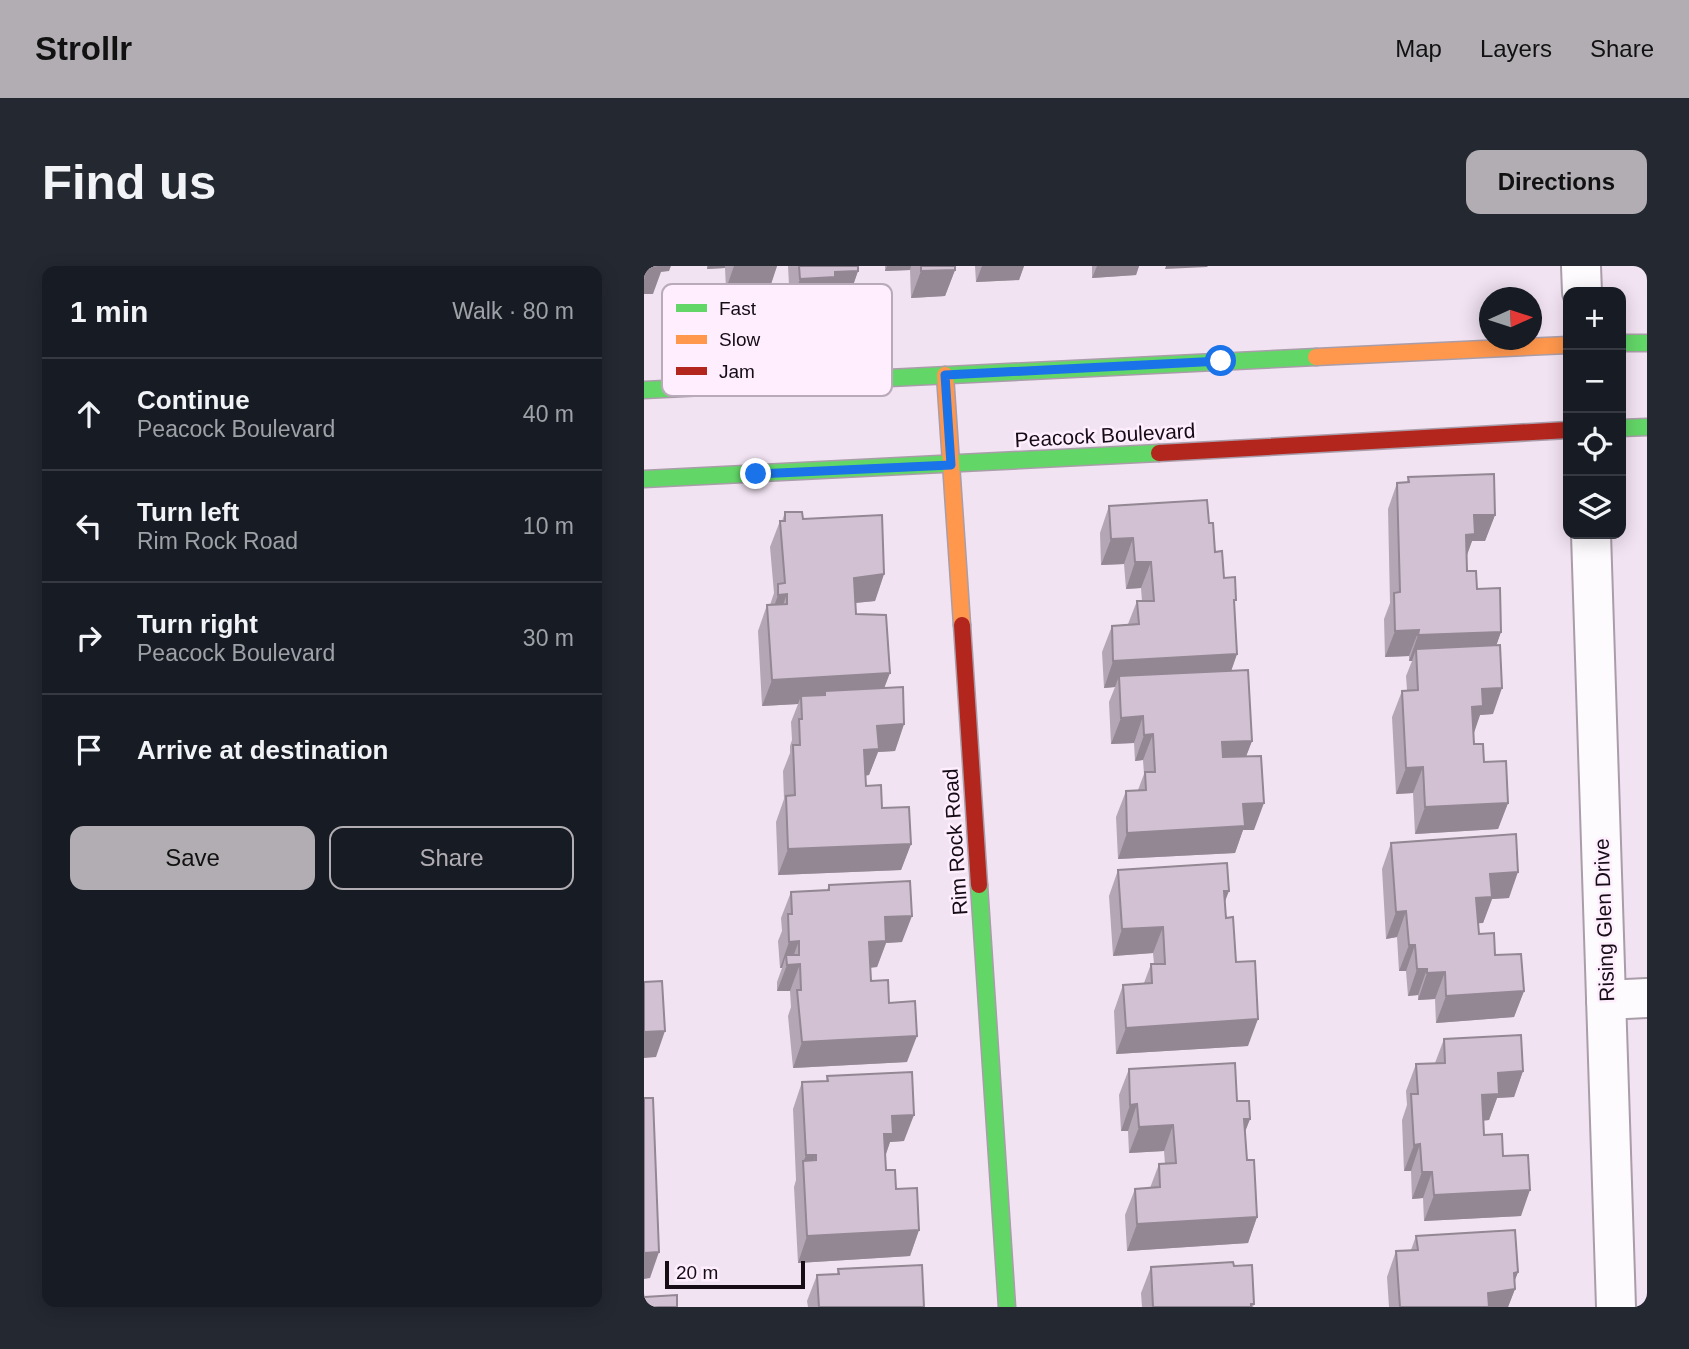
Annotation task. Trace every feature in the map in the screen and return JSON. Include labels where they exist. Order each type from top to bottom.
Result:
[{"type":"street","points":[[1581,266],[1582,287]]},
{"type":"street","points":[[1626,344],[1647,343]]},
{"type":"street","points":[[892,378],[1563,345]]},
{"type":"street","name":"Rim Rock Road","points":[[945,375],[1007,1307]]},
{"type":"street","points":[[644,390],[662,389]]},
{"type":"street","points":[[1626,428],[1647,427]]},
{"type":"street","name":"Peacock Boulevard","points":[[644,479],[951,465],[1563,430]]},
{"type":"street","name":"Rising Glen Drive","points":[[1591,539],[1616,1307]]},
{"type":"street","points":[[1606,1000],[1647,998]]},
{"type":"building","points":[[799,266],[858,266],[858,271],[835,272],[835,277],[800,279]]},
{"type":"building","points":[[921,266],[955,266],[955,270],[921,271]]},
{"type":"building","points":[[1494,474],[1495,515],[1474,515],[1475,534],[1466,535],[1467,571],[1476,571],[1477,589],[1500,588],[1501,632],[1418,635],[1419,630],[1395,631],[1394,593],[1400,592],[1397,483],[1409,482],[1408,477]]},
{"type":"building","points":[[1207,500],[1209,523],[1213,523],[1215,552],[1222,551],[1224,578],[1235,577],[1237,654],[1113,661],[1112,626],[1139,624],[1137,601],[1154,601],[1151,562],[1135,562],[1133,538],[1111,539],[1109,506]]},
{"type":"building","points":[[785,512],[802,512],[803,519],[882,515],[884,574],[854,578],[856,614],[886,615],[890,673],[772,680],[767,605],[787,604],[787,594],[778,595],[778,584],[785,583],[780,521],[785,521]]},
{"type":"building","points":[[1500,645],[1502,688],[1482,689],[1483,706],[1472,707],[1474,744],[1483,744],[1484,762],[1506,761],[1508,803],[1425,807],[1423,767],[1406,768],[1402,691],[1418,690],[1416,649]]},
{"type":"building","points":[[1248,670],[1252,741],[1222,742],[1223,757],[1261,756],[1264,803],[1243,804],[1245,826],[1127,833],[1126,791],[1146,790],[1145,772],[1155,772],[1153,734],[1144,735],[1143,716],[1121,718],[1119,676]]},
{"type":"building","points":[[903,687],[904,724],[877,726],[879,749],[864,750],[866,786],[881,785],[882,808],[909,807],[911,844],[788,849],[786,796],[795,795],[793,745],[800,745],[801,696],[825,695],[825,691]]},
{"type":"building","points":[[1516,834],[1518,872],[1490,874],[1492,897],[1476,898],[1479,934],[1494,933],[1495,955],[1521,954],[1524,991],[1446,996],[1445,972],[1427,973],[1427,969],[1417,969],[1415,945],[1409,945],[1406,911],[1396,912],[1391,843]]},
{"type":"building","points":[[1227,863],[1229,891],[1224,891],[1226,918],[1233,917],[1236,962],[1255,961],[1258,1019],[1126,1028],[1123,985],[1152,983],[1151,964],[1165,964],[1163,927],[1122,929],[1118,870]]},
{"type":"building","points":[[910,881],[912,916],[885,917],[886,941],[869,942],[871,981],[888,980],[889,1003],[915,1001],[917,1036],[802,1042],[797,990],[801,990],[800,964],[787,965],[786,955],[799,955],[799,941],[789,942],[788,914],[792,914],[791,892],[829,890],[829,885]]},
{"type":"building","points":[[662,981],[665,1031],[644,1032],[644,982]]},
{"type":"building","points":[[1521,1035],[1523,1071],[1498,1073],[1499,1094],[1482,1095],[1484,1135],[1502,1134],[1503,1156],[1528,1155],[1530,1190],[1434,1195],[1432,1172],[1422,1172],[1420,1144],[1414,1145],[1411,1094],[1418,1094],[1416,1064],[1445,1063],[1444,1039]]},
{"type":"building","points":[[1235,1063],[1237,1101],[1249,1101],[1250,1119],[1244,1119],[1247,1160],[1254,1160],[1257,1217],[1137,1224],[1135,1189],[1160,1187],[1159,1164],[1176,1163],[1173,1125],[1139,1127],[1137,1104],[1130,1105],[1129,1069]]},
{"type":"building","points":[[912,1072],[914,1115],[892,1116],[893,1134],[884,1134],[886,1170],[895,1170],[896,1189],[917,1188],[919,1230],[807,1236],[803,1161],[816,1160],[816,1155],[806,1155],[802,1082],[828,1081],[827,1076]]},
{"type":"building","points":[[644,1098],[653,1098],[659,1252],[644,1253]]},
{"type":"building","points":[[1515,1230],[1518,1272],[1514,1273],[1515,1289],[1488,1293],[1489,1307],[1400,1307],[1396,1251],[1418,1250],[1416,1236]]},
{"type":"building","points":[[1233,1262],[1234,1266],[1252,1265],[1254,1304],[1251,1304],[1251,1307],[1153,1307],[1151,1267]]},
{"type":"building","points":[[922,1265],[924,1307],[819,1307],[817,1275],[839,1274],[838,1269]]},
{"type":"building","points":[[677,1295],[677,1307],[644,1307],[644,1297]]},
{"type":"traffic: fast","points":[[1626,343],[1647,343]]},
{"type":"traffic: fast","points":[[892,378],[1316,357]]},
{"type":"traffic: fast","points":[[644,390],[662,389]]},
{"type":"traffic: fast","points":[[1626,428],[1647,427]]},
{"type":"traffic: fast","points":[[644,479],[1159,453]]},
{"type":"traffic: fast","points":[[979,885],[1007,1307]]},
{"type":"traffic: slow","points":[[1316,357],[1563,345]]},
{"type":"traffic: slow","points":[[945,375],[962,625]]},
{"type":"traffic: jam","points":[[1159,453],[1563,430]]},
{"type":"traffic: jam","points":[[962,625],[979,885]]},
{"type":"route","points":[[756,474],[951,465],[945,375],[1221,361]]}]
